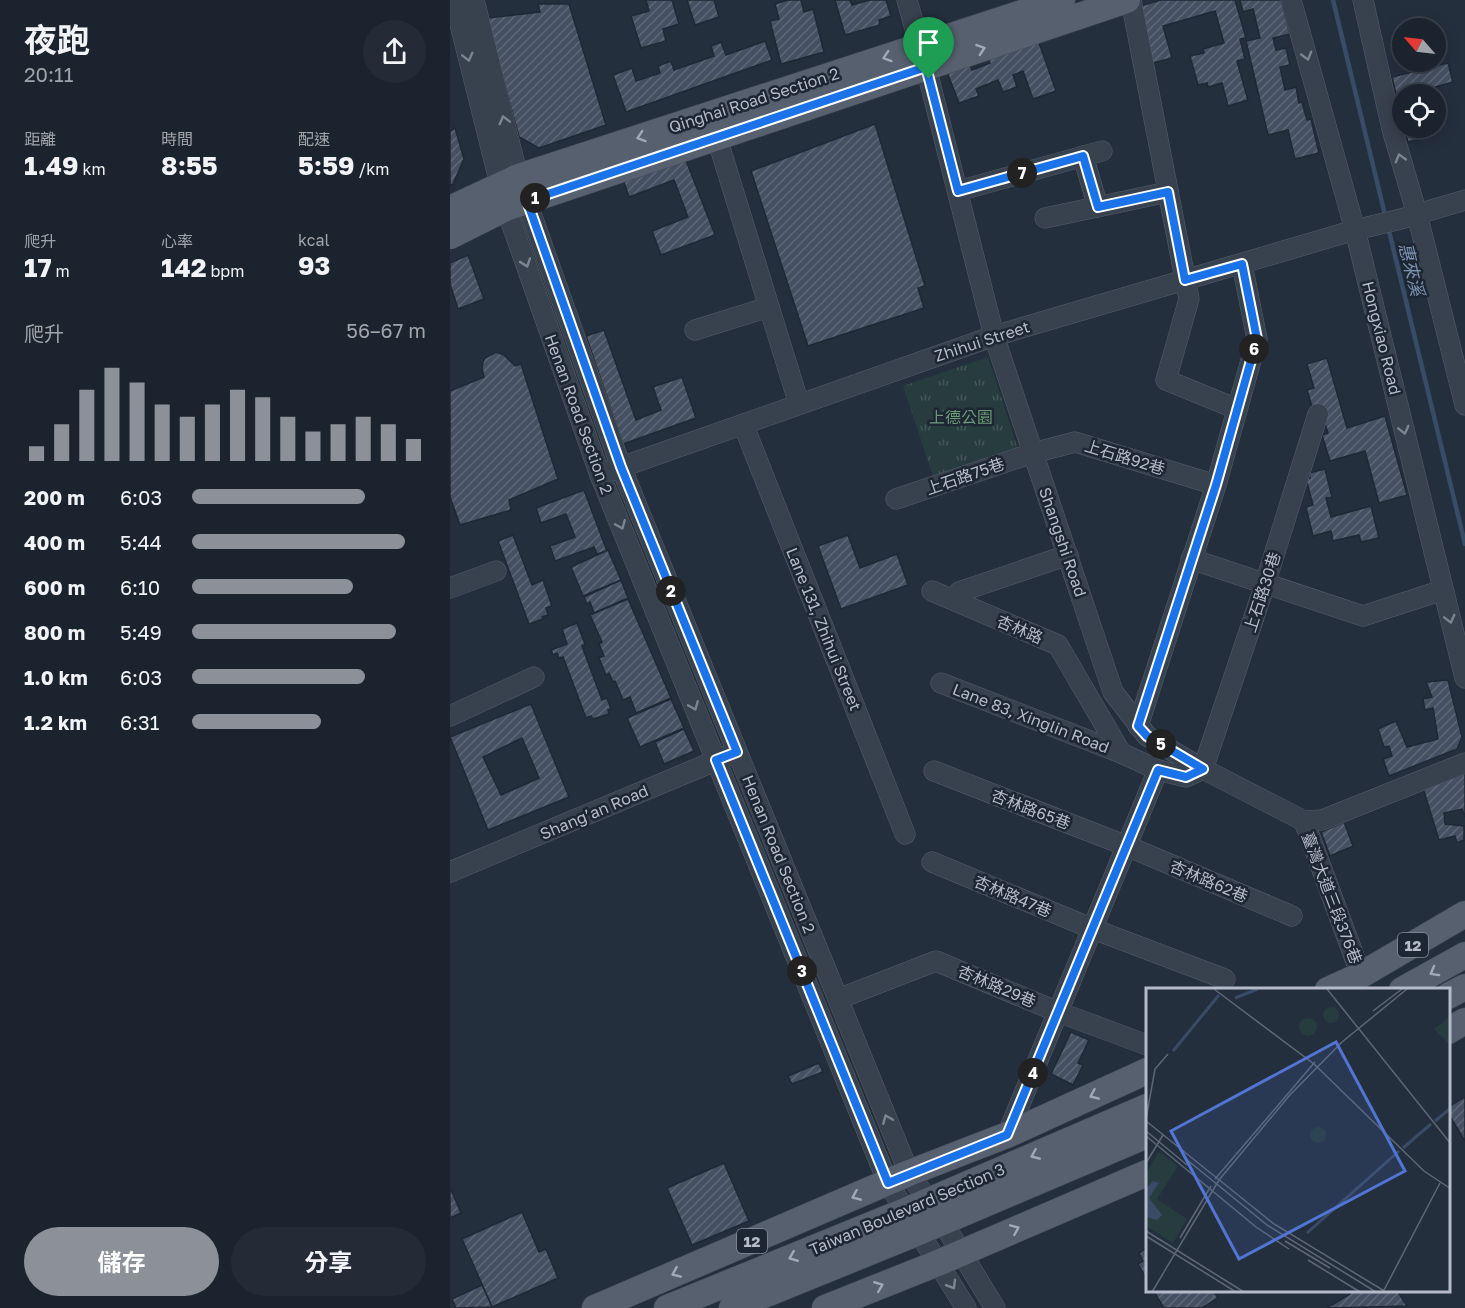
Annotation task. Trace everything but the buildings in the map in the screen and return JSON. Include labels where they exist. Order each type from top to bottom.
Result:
[{"type":"main road","name":"Qinghai Road Section 2","points":[[450,209],[717,138],[1062,0]]},
{"type":"main road","name":"Qinghai Road Section 2","points":[[450,236],[513,193],[923,57],[1129,0]]},
{"type":"main road","name":"12","points":[[1332,988],[1361,975],[1465,914]]},
{"type":"main road","name":"12","points":[[1406,988],[1465,955]]},
{"type":"main road","points":[[1450,995],[1465,987]]},
{"type":"main road","points":[[1450,1030],[1465,1021]]},
{"type":"main road","name":"Taiwan Boulevard Section 3","points":[[595,1308],[898,1178],[1007,1135],[1146,1071]]},
{"type":"main road","name":"Taiwan Boulevard Section 3","points":[[732,1308],[1146,1107]]},
{"type":"main road","name":"Taiwan Boulevard Section 3","points":[[667,1308],[1146,1135]]},
{"type":"main road","points":[[825,1308],[938,1263],[1146,1173]]},
{"type":"street","name":"Henan Road Section 2","points":[[454,0],[600,474],[716,760],[898,1178],[924,1216],[962,1252],[995,1308]]},
{"type":"street","name":"Henan Road Section 2","points":[[474,0],[513,193],[621,467],[838,999],[898,1178]]},
{"type":"street","name":"Shangshi Road","points":[[907,0],[994,336],[1113,692],[1147,736],[1203,769],[1304,821]]},
{"type":"street","points":[[1129,0],[1189,299],[1166,380],[1237,410]]},
{"type":"street","name":"Hongxiao Road","points":[[1291,0],[1363,228],[1443,590],[1465,678]]},
{"type":"street","points":[[1363,0],[1409,217],[1465,405]]},
{"type":"street","points":[[717,138],[799,404]]},
{"type":"street","points":[[958,191],[1093,153],[1098,207]]},
{"type":"street","points":[[1045,218],[1168,192]]},
{"type":"street","points":[[1409,217],[1465,200]]},
{"type":"street","name":"Zhihui Street","points":[[600,474],[994,336],[1363,228],[1409,217]]},
{"type":"street","points":[[1138,726],[1216,485],[1257,339],[1242,264]]},
{"type":"street","points":[[696,330],[769,307]]},
{"type":"street","name":"上石路30巷","points":[[1203,769],[1265,584],[1318,414]]},
{"type":"street","name":"Lane 131, Zhihui Street","points":[[743,424],[905,834]]},
{"type":"street","name":"上石路92巷","points":[[1033,453],[1075,442],[1216,485]]},
{"type":"street","name":"上石路75巷","points":[[896,499],[1033,453]]},
{"type":"street","points":[[959,592],[1068,555]]},
{"type":"street","points":[[1191,559],[1363,616],[1443,590]]},
{"type":"street","points":[[450,588],[496,571]]},
{"type":"street","name":"杏林路","points":[[932,591],[1058,645],[1121,753]]},
{"type":"street","points":[[450,716],[534,677]]},
{"type":"street","name":"Lane 83, Xinglin Road","points":[[941,683],[1121,753],[1158,770],[1186,777],[1203,769]]},
{"type":"street","name":"Shang’an Road","points":[[450,872],[737,752]]},
{"type":"street","points":[[1304,821],[1322,820],[1465,763]]},
{"type":"street","points":[[1007,1135],[1158,770]]},
{"type":"street","name":"杏林路65巷","points":[[934,771],[1127,846]]},
{"type":"street","name":"臺灣大道三段376巷","points":[[1304,821],[1361,975]]},
{"type":"street","name":"杏林路62巷","points":[[1127,846],[1292,916]]},
{"type":"street","name":"杏林路47巷","points":[[932,862],[1093,929],[1225,979]]},
{"type":"street","name":"杏林路29巷","points":[[838,999],[936,961],[1146,1045]]},
{"type":"street","points":[[924,1216],[938,1263],[966,1308]]},
{"type":"green space","name":"上德公園","points":[[988,357],[1018,449],[934,479],[903,386]]},
{"type":"waterway","name":"惠來溪","points":[[1333,0],[1386,219]]},
{"type":"waterway","name":"惠來溪","points":[[1388,227],[1465,544]]},
{"type":"route","points":[[926,67],[929,79],[958,191],[1083,156],[1098,207],[1168,192],[1185,280],[1242,264],[1257,339],[1216,485],[1138,726],[1147,736],[1203,769],[1186,777],[1158,770],[1007,1135],[888,1183],[716,760],[737,752],[621,467],[527,201],[926,67]]}]
